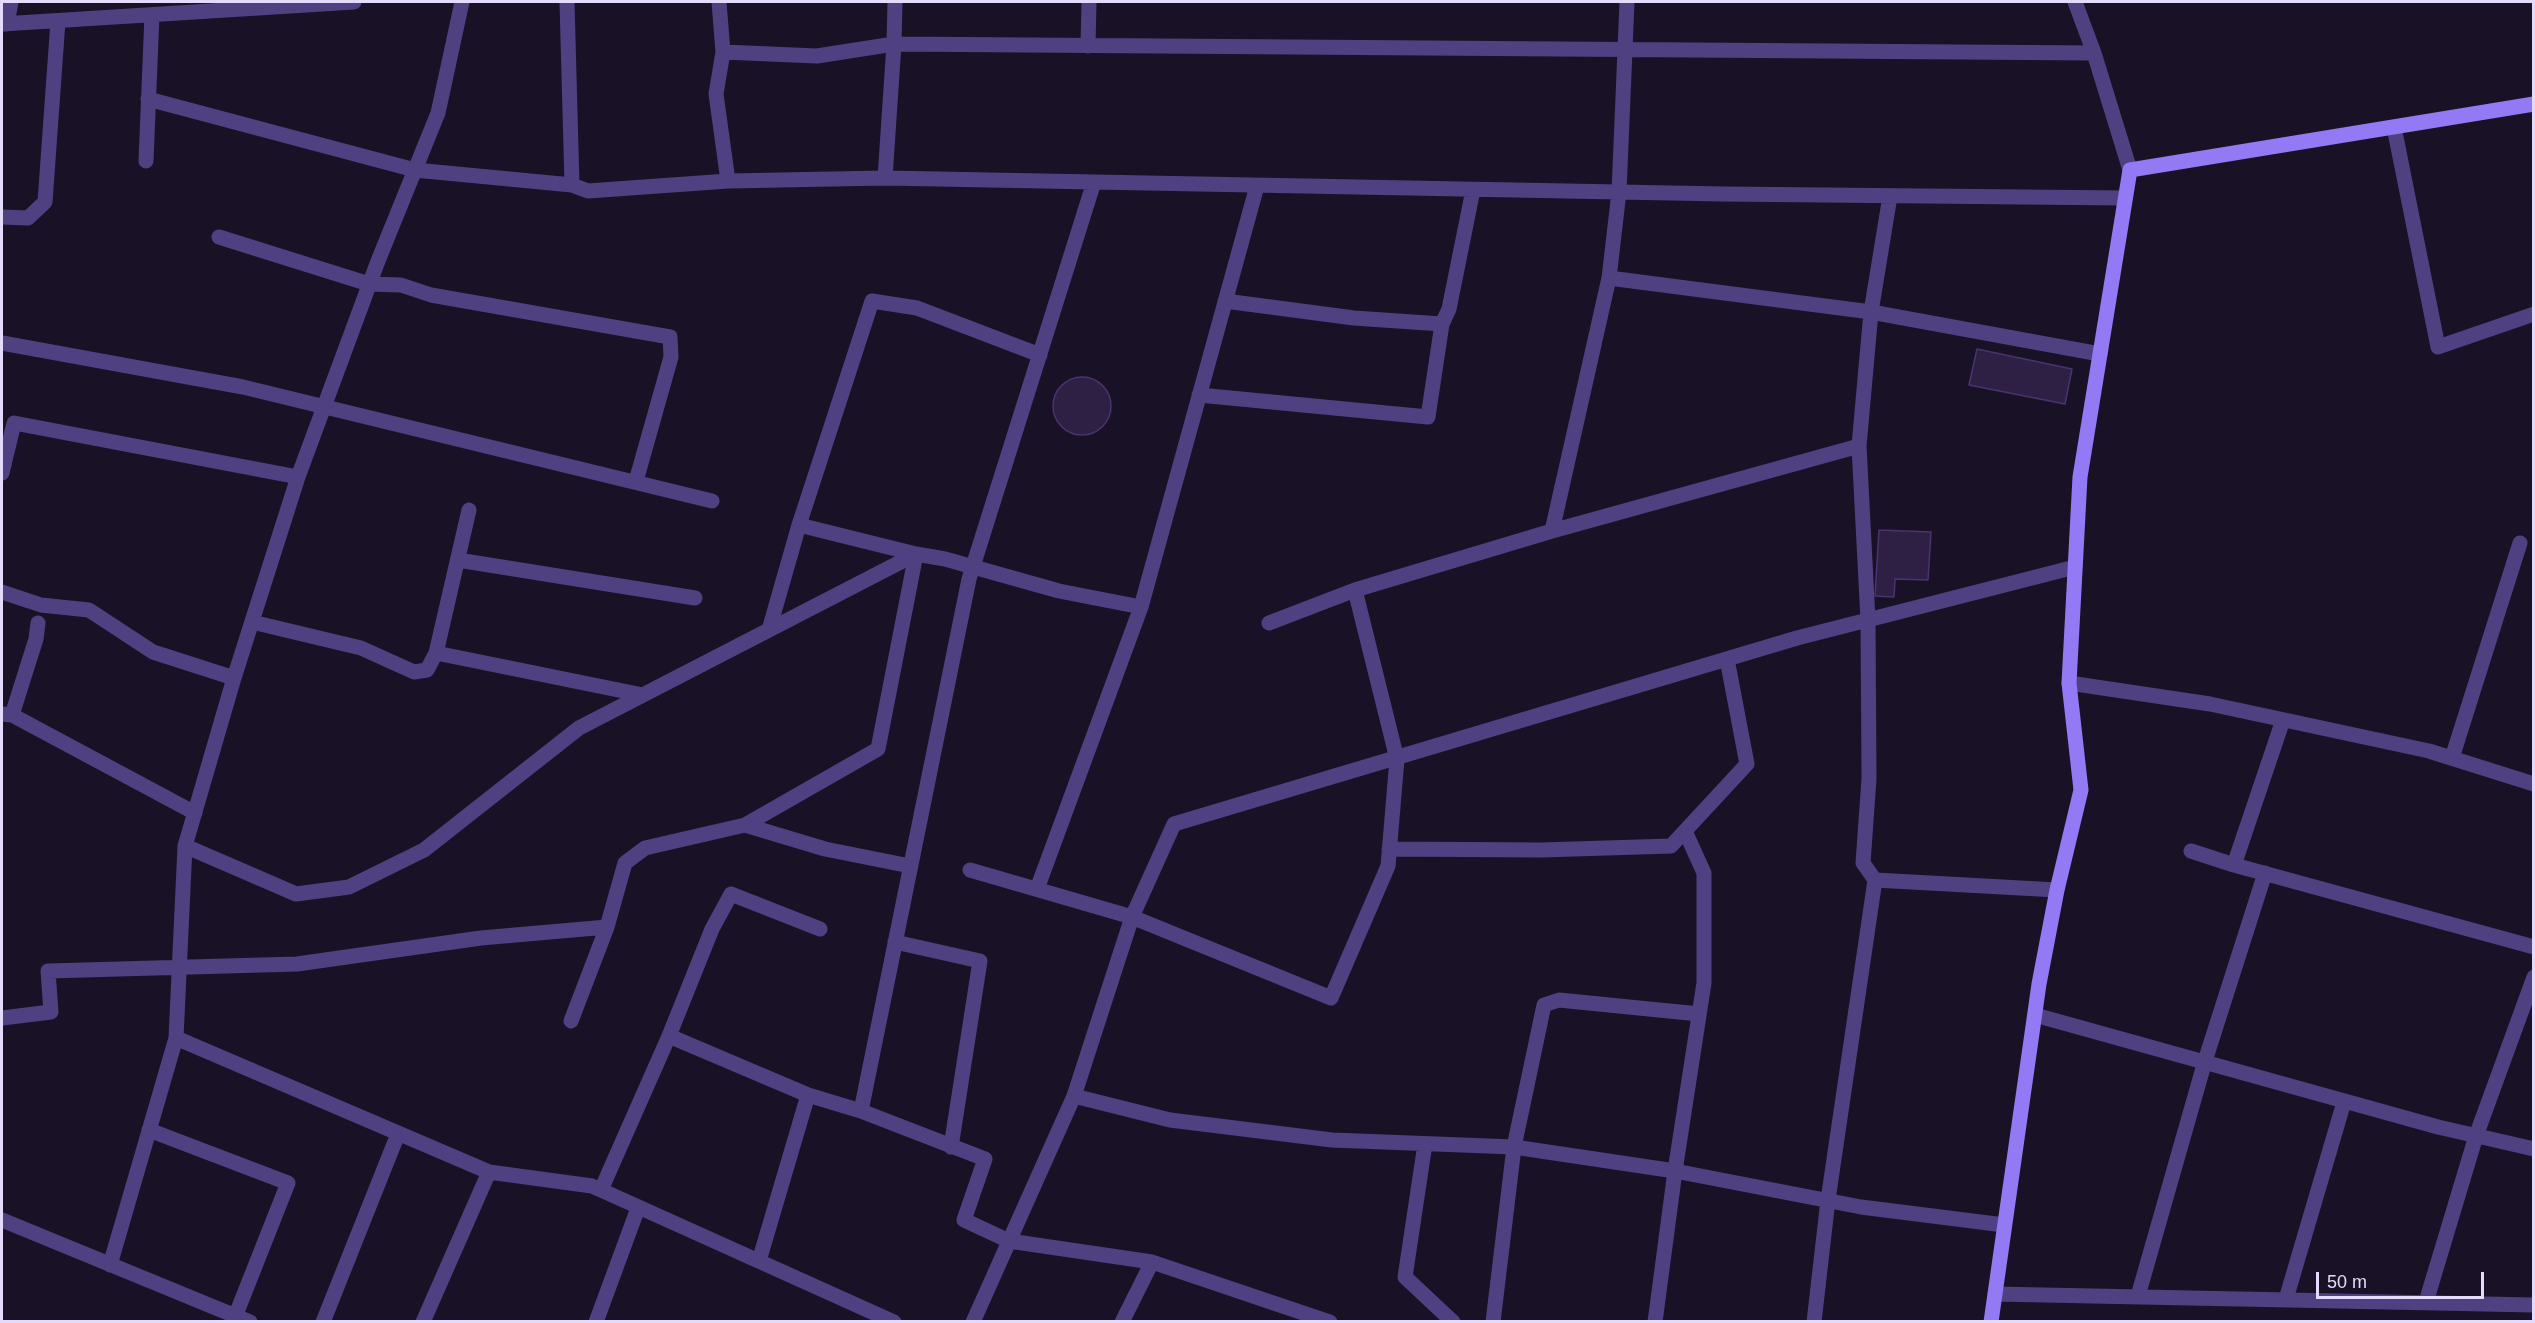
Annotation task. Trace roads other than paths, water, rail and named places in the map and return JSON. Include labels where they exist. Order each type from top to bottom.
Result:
[{"type":"street","points":[[11,2],[4,24],[152,15],[212,6],[354,2]]},
{"type":"street","points":[[110,1265],[176,1038],[177,970],[185,846],[234,678],[298,477],[369,284],[438,113],[462,2]]},
{"type":"street","points":[[567,2],[572,185]]},
{"type":"street","points":[[719,2],[723,52],[716,93],[728,181]]},
{"type":"street","points":[[885,178],[895,2]]},
{"type":"street","points":[[1088,46],[1089,2]]},
{"type":"street","points":[[1552,531],[1609,278],[1619,192],[1627,2]]},
{"type":"street","points":[[1991,1322],[2035,1015],[2058,890],[2081,790],[2069,682],[2080,477],[2130,170],[2094,54],[2075,2]]},
{"type":"street","points":[[147,161],[152,15]]},
{"type":"street","points":[[2,217],[28,218],[45,202],[58,21]]},
{"type":"street","points":[[723,52],[817,56],[894,44],[2094,54]]},
{"type":"street","points":[[148,99],[415,170],[572,185],[588,191],[728,181],[885,178],[1473,190],[2125,198]]},
{"type":"street","points":[[2130,170],[2534,104]]},
{"type":"street","points":[[2394,127],[2438,346],[2534,314]]},
{"type":"street","points":[[861,1111],[973,568],[1094,182]]},
{"type":"street","points":[[1037,889],[1141,607],[1257,186]]},
{"type":"street","points":[[1199,395],[1428,417],[1442,324],[1449,309],[1473,190]]},
{"type":"street","points":[[1814,1322],[1828,1200],[1875,880],[1863,863],[1869,779],[1868,620],[1859,446],[1871,312],[1890,196]]},
{"type":"street","points":[[219,237],[369,284],[401,285],[431,294],[670,337],[671,357],[636,481]]},
{"type":"street","points":[[1609,278],[1871,312],[2100,354]]},
{"type":"street","points":[[769,630],[799,525],[872,301],[917,308],[1040,355]]},
{"type":"street","points":[[1226,301],[1354,318],[1442,324]]},
{"type":"street","points":[[2,343],[243,387],[712,501]]},
{"type":"street","points":[[2,473],[8,423],[298,477]]},
{"type":"street","points":[[1269,623],[1355,590],[1552,531],[1859,446]]},
{"type":"street","points":[[252,622],[361,648],[414,672],[427,670],[436,653],[469,510]]},
{"type":"street","points":[[799,525],[945,559],[1059,591],[1141,607]]},
{"type":"street","points":[[2452,758],[2520,543]]},
{"type":"street","points":[[185,846],[296,894],[349,887],[424,850],[579,728],[916,554]]},
{"type":"street","points":[[572,1021],[607,927],[625,863],[645,848],[745,825],[878,749],[916,554]]},
{"type":"street","points":[[458,560],[695,598]]},
{"type":"street","points":[[973,1322],[1074,1096],[1132,917],[1174,824],[1727,659],[2075,567]]},
{"type":"street","points":[[969,870],[1132,917],[1331,998],[1388,866],[1397,759],[1355,590]]},
{"type":"street","points":[[2,592],[41,605],[89,610],[153,652],[234,678]]},
{"type":"street","points":[[38,623],[36,639],[7,715],[195,813]]},
{"type":"street","points":[[436,653],[643,695]]},
{"type":"street","points":[[1389,849],[1541,850],[1671,846],[1747,764],[1727,659]]},
{"type":"street","points":[[2069,682],[2210,704],[2283,720],[2452,758],[2534,784]]},
{"type":"street","points":[[2235,865],[2283,720]]},
{"type":"street","points":[[745,825],[825,849],[910,866]]},
{"type":"street","points":[[1655,1322],[1704,982],[1704,873],[1685,831]]},
{"type":"street","points":[[2191,851],[2534,947]]},
{"type":"street","points":[[2138,1296],[2205,1061],[2265,873]]},
{"type":"street","points":[[1875,880],[2058,890]]},
{"type":"street","points":[[601,1190],[669,1036],[712,929],[731,894],[820,929]]},
{"type":"street","points":[[2,1018],[51,1012],[48,971],[177,970],[297,964],[480,938],[607,927]]},
{"type":"street","points":[[895,942],[980,961],[951,1148]]},
{"type":"street","points":[[2426,1302],[2476,1136],[2534,977]]},
{"type":"street","points":[[1493,1322],[1514,1147],[1544,1005],[1559,1000],[1699,1014]]},
{"type":"street","points":[[2035,1015],[2344,1102],[2534,1149]]},
{"type":"street","points":[[669,1036],[808,1095],[861,1111],[951,1148],[986,1159],[964,1220],[1009,1241],[1152,1262],[1330,1322]]},
{"type":"street","points":[[176,1038],[489,1172],[592,1186],[894,1322]]},
{"type":"street","points":[[759,1261],[808,1095]]},
{"type":"street","points":[[1074,1096],[1170,1120],[1332,1140],[1514,1147],[1675,1171],[1828,1200],[2004,1225]]},
{"type":"street","points":[[2286,1299],[2344,1102]]},
{"type":"street","points":[[2,1220],[240,1320],[288,1183],[149,1130]]},
{"type":"street","points":[[323,1322],[398,1134]]},
{"type":"street","points":[[1425,1144],[1405,1278],[1453,1322]]},
{"type":"street","points":[[423,1322],[489,1172]]},
{"type":"street","points":[[596,1322],[638,1208]]},
{"type":"street","points":[[1122,1322],[1152,1262]]},
{"type":"street","points":[[1995,1294],[2534,1305]]}]
